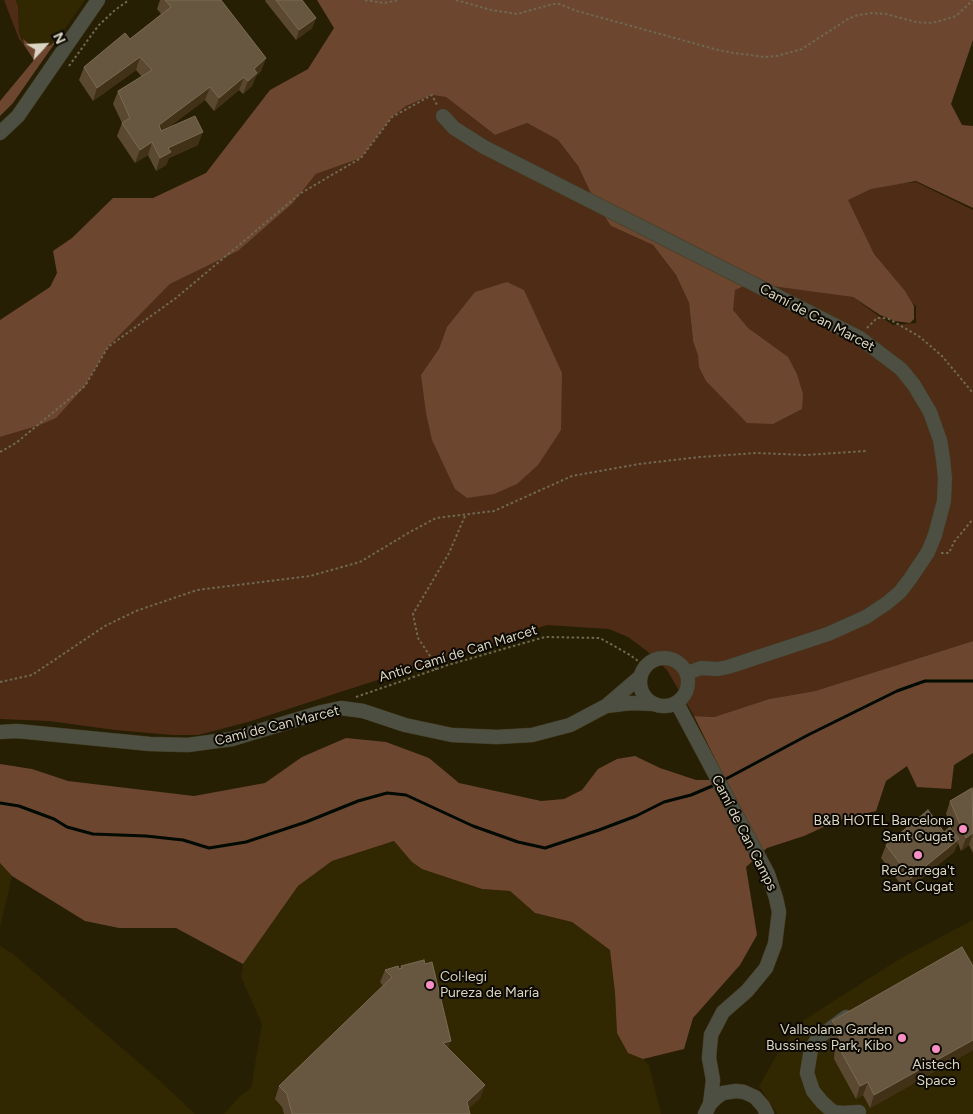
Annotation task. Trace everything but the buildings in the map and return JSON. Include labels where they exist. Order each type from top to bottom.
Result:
[{"type":"street","points":[[0,133],[18,116],[98,0]]},
{"type":"street","name":"Camí de Can Marcet","points":[[443,116],[454,128],[484,147],[860,338],[901,369],[924,399],[935,423],[943,458],[945,478],[944,501],[935,536],[928,552],[900,592],[879,609],[857,622],[828,634],[728,667],[718,669],[701,668],[687,673]]},
{"type":"street","points":[[670,658],[682,665],[687,673],[687,690],[677,703],[666,706],[656,704],[648,699],[642,691],[643,671],[657,659],[670,658]]},
{"type":"street","name":"Camí de Can Marcet","points":[[0,732],[17,731],[150,744],[188,745],[232,739],[341,708],[364,711],[405,725],[452,735],[497,737],[532,735],[570,725],[606,706],[643,671]]},
{"type":"street","name":"Camí de Can Marcet","points":[[606,706],[638,703],[656,704]]},
{"type":"street","name":"Camí de Can Camps","points":[[677,703],[768,874],[776,898],[778,912],[775,944],[766,968],[747,991],[723,1012],[710,1035],[709,1058],[712,1069],[713,1088],[707,1109]]},
{"type":"street","points":[[858,1010],[818,1038],[810,1049],[807,1073],[813,1091],[834,1112],[843,1114],[859,1112]]},
{"type":"street","points":[[712,1069],[716,1077],[736,1091]]},
{"type":"street","points":[[707,1109],[719,1095],[736,1091],[755,1097],[767,1114]]},
{"type":"path","points":[[54,62],[66,67],[71,64],[98,26],[129,0]]},
{"type":"path","points":[[365,0],[384,3],[399,0]]},
{"type":"path","points":[[456,0],[491,10],[517,14],[559,4],[586,14],[718,50],[734,54],[765,57],[777,56],[802,49],[848,19],[858,15],[879,13],[916,22],[935,22],[956,16],[973,0]]},
{"type":"path","points":[[0,452],[16,443],[85,386],[108,347],[176,298],[301,193],[361,158],[392,116],[432,94],[443,116]]},
{"type":"path","points":[[860,338],[877,318],[889,319],[932,346],[973,393]]},
{"type":"path","points":[[0,682],[32,675],[105,626],[136,611],[198,590],[310,576],[360,562],[436,518],[494,511],[572,476],[700,457],[756,453],[805,455],[866,451]]},
{"type":"path","points":[[436,670],[432,659],[418,638],[413,614],[446,559],[466,515]]},
{"type":"path","points":[[928,552],[949,553],[954,542],[973,519]]},
{"type":"path","name":"Antic Camí de Can Marcet","points":[[349,699],[545,637],[600,638],[630,655],[643,671]]},
{"type":"shaded area","points":[[4,0],[16,0],[19,32],[24,45],[19,39]]},
{"type":"shaded area","points":[[16,0],[85,0],[59,37],[51,45],[43,48],[32,46],[23,39],[19,32]]},
{"type":"shaded area","points":[[317,0],[973,0],[973,40],[951,104],[962,125],[973,126],[973,208],[916,181],[871,189],[848,200],[874,254],[905,291],[914,306],[914,319],[910,323],[895,321],[880,315],[853,297],[750,283],[735,290],[733,310],[748,328],[788,357],[797,374],[803,394],[802,409],[773,424],[747,423],[706,381],[699,367],[698,355],[693,341],[689,303],[676,275],[653,245],[611,226],[595,202],[578,166],[558,140],[527,123],[495,135],[446,97],[432,95],[406,106],[392,117],[361,158],[316,174],[292,204],[238,251],[170,284],[108,347],[85,386],[56,418],[0,437],[0,320],[50,287],[57,273],[53,251],[72,238],[113,198],[153,198],[206,173],[270,90],[308,69],[334,28]]},
{"type":"shaded area","points":[[59,37],[13,103],[0,116],[0,101],[34,60],[24,45],[23,39],[32,46],[43,48],[51,45]]},
{"type":"shaded area","points":[[432,95],[446,97],[495,135],[527,123],[558,140],[578,166],[595,202],[611,226],[653,245],[676,275],[689,303],[693,341],[722,329],[737,276],[853,297],[893,325],[916,323],[916,306],[880,277],[820,209],[880,185],[916,182],[973,210],[973,641],[815,691],[769,699],[714,717],[694,716],[667,670],[647,651],[628,637],[609,629],[547,625],[248,722],[198,735],[172,735],[49,721],[0,719],[0,437],[37,426],[85,386],[108,347],[170,284],[238,251],[292,204],[316,174],[361,158],[392,117],[406,106]]},
{"type":"shaded area","points":[[507,282],[524,290],[562,373],[561,430],[538,465],[517,484],[494,494],[467,498],[455,489],[432,440],[421,375],[439,349],[447,327],[475,292]]},
{"type":"shaded area","points":[[973,641],[973,753],[954,765],[951,789],[917,787],[907,766],[886,781],[876,811],[839,820],[804,836],[767,848],[746,867],[757,935],[740,965],[693,1018],[684,1049],[643,1059],[628,1053],[617,1033],[610,950],[572,922],[535,913],[510,891],[482,889],[422,869],[412,862],[394,841],[332,861],[298,886],[243,964],[176,928],[119,928],[85,921],[12,876],[0,863],[0,764],[32,769],[68,781],[194,796],[265,783],[302,757],[346,738],[386,742],[429,758],[459,783],[541,801],[564,799],[582,790],[598,769],[617,759],[635,756],[660,768],[696,780],[718,780],[724,777],[694,716],[714,717],[769,699],[815,691]]},
{"type":"shaded area","name":"Col·legi Pureza de María","points":[[394,841],[412,862],[482,889],[510,891],[535,913],[572,922],[610,950],[617,1033],[628,1053],[643,1059],[649,1065],[661,1114],[224,1114],[239,1097],[251,1088],[262,1024],[241,977],[243,964],[298,886],[332,861]]},
{"type":"shaded area","points":[[0,863],[12,876],[0,927]]},
{"type":"shaded area","points":[[973,920],[973,1114],[777,1114],[759,1086],[779,1051],[804,1020],[901,958]]},
{"type":"shaded area","points":[[0,946],[12,953],[160,1081],[195,1114],[0,1114]]},
{"type":"waterway","points":[[722,781],[808,735],[897,691],[925,681],[973,681]]},
{"type":"waterway","points":[[0,803],[19,806],[54,819],[67,827],[93,834],[146,836],[183,840],[209,848],[246,842],[306,822],[358,801],[387,793],[406,795],[473,826],[518,842],[545,848],[599,830],[636,816],[664,802],[691,795],[717,784]]},
{"type":"place","name":"B&B HOTEL Barcelona Sant Cugat","points":[[963,829]]},
{"type":"place","name":"ReCarrega't Sant Cugat","points":[[918,855]]},
{"type":"place","name":"Col·legi Pureza de María","points":[[430,985]]},
{"type":"place","name":"Vallsolana Garden Bussiness Park, Kibo","points":[[902,1038]]},
{"type":"place","name":"Aistech Space","points":[[936,1049]]}]
